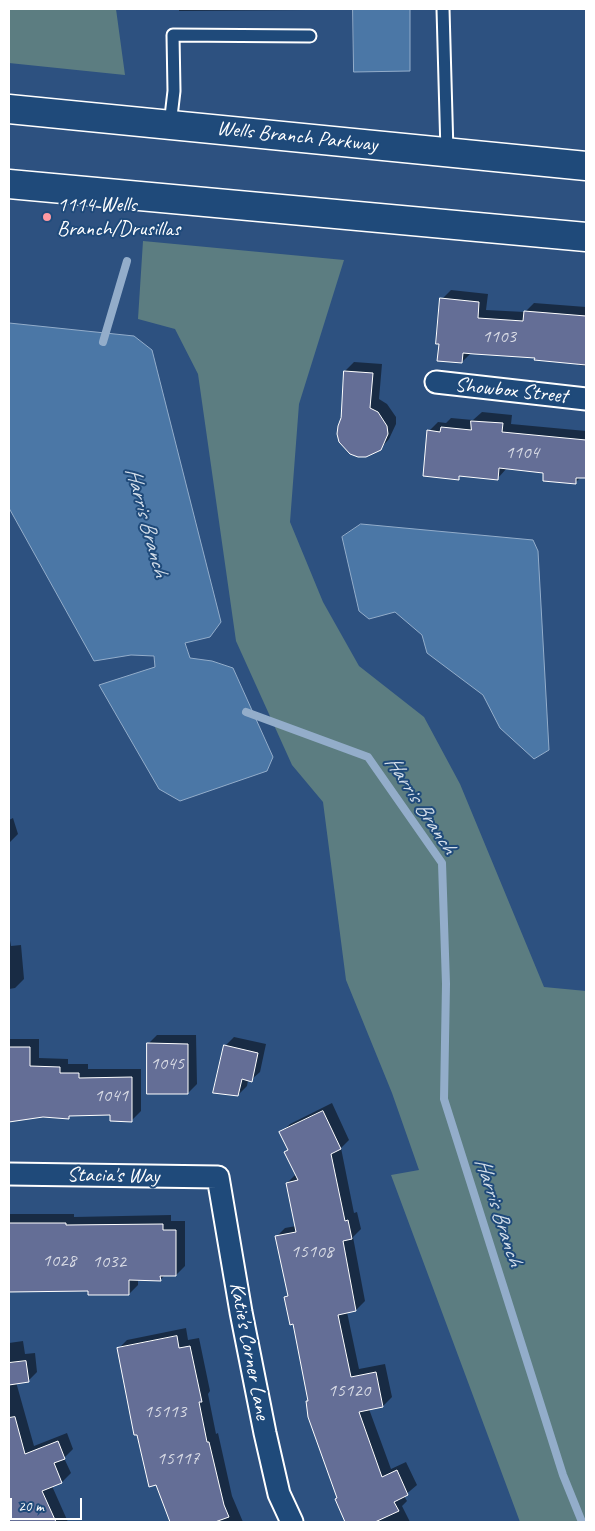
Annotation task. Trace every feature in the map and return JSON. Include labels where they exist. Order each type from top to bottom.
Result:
[{"type":"main road","name":"Wells Branch Parkway","points":[[9,109],[586,166]]},
{"type":"main road","points":[[9,184],[586,237]]},
{"type":"street","name":"Showbox Street","points":[[436,382],[586,399]]},
{"type":"street","name":"Stacia's Way","points":[[9,1174],[218,1177]]},
{"type":"street","name":"Katie's Corner Lane","points":[[218,1177],[241,1312],[265,1434],[279,1494],[292,1522]]},
{"type":"lane","points":[[443,9],[447,152]]},
{"type":"lane","points":[[170,125],[174,91],[173,36],[310,36]]},
{"type":"green space","points":[[9,9],[116,9],[125,75],[9,63]]},
{"type":"green space","points":[[143,241],[344,260],[299,404],[290,522],[323,602],[359,666],[424,717],[460,784],[544,987],[586,991],[586,1522],[520,1522],[391,1175],[419,1170],[392,1093],[346,980],[323,802],[292,765],[236,641],[198,374],[175,329],[138,319]]},
{"type":"water","points":[[353,9],[410,9],[410,71],[354,72]]},
{"type":"water","points":[[9,323],[134,336],[152,350],[221,622],[210,637],[185,643],[190,658],[212,661],[233,668],[273,757],[267,771],[180,801],[159,789],[99,685],[155,667],[154,656],[131,655],[94,661],[9,508]]},
{"type":"water","points":[[361,524],[533,540],[538,551],[549,750],[534,759],[500,728],[483,695],[427,653],[422,635],[395,612],[369,619],[359,611],[342,537]]},
{"type":"building","points":[[440,298],[479,302],[478,318],[523,321],[524,311],[586,316],[586,365],[534,360],[535,358],[463,353],[462,363],[437,361],[439,344],[436,344]]},
{"type":"building","points":[[344,371],[373,373],[370,408],[378,412],[387,426],[388,434],[381,450],[366,457],[350,454],[339,442],[337,434],[341,418]]},
{"type":"building","points":[[471,421],[503,423],[502,432],[586,440],[586,478],[576,478],[576,484],[543,481],[543,473],[499,468],[498,480],[459,476],[459,480],[423,476],[427,430],[440,432],[441,427],[471,430]]},
{"type":"building","points":[[147,1043],[188,1044],[188,1094],[147,1094]]},
{"type":"building","points":[[224,1045],[258,1053],[252,1082],[242,1079],[238,1096],[213,1093]]},
{"type":"building","points":[[9,1047],[30,1047],[30,1066],[60,1067],[60,1073],[79,1073],[79,1078],[132,1077],[132,1122],[110,1121],[110,1115],[69,1116],[69,1119],[43,1117],[9,1122]]},
{"type":"building","points":[[323,1111],[341,1149],[331,1154],[345,1221],[348,1220],[352,1239],[343,1241],[356,1311],[338,1315],[351,1377],[376,1372],[383,1407],[359,1412],[382,1477],[397,1470],[408,1495],[394,1502],[399,1511],[375,1522],[345,1522],[335,1499],[337,1498],[308,1417],[306,1401],[308,1401],[293,1324],[290,1325],[284,1297],[288,1296],[275,1236],[296,1232],[286,1183],[298,1180],[284,1152],[288,1150],[279,1132]]},
{"type":"building","points":[[9,1223],[66,1223],[66,1225],[163,1224],[163,1230],[176,1230],[176,1276],[160,1276],[161,1281],[129,1280],[129,1295],[88,1295],[88,1291],[9,1292]]},
{"type":"building","points":[[177,1336],[179,1348],[190,1346],[202,1402],[199,1402],[207,1442],[209,1442],[224,1505],[229,1517],[215,1522],[170,1522],[156,1485],[149,1487],[137,1435],[134,1435],[117,1348]]},
{"type":"building","points":[[26,1361],[29,1382],[9,1385],[9,1363]]},
{"type":"building","points":[[15,1417],[25,1454],[58,1441],[65,1459],[54,1463],[62,1483],[42,1491],[56,1522],[9,1522],[9,1418]]},
{"type":"waterway","name":"Harris Branch","points":[[103,342],[127,261]]},
{"type":"waterway","name":"Harris Branch","points":[[246,712],[368,757],[442,863],[446,984],[444,1099],[563,1475],[582,1522]]},
{"type":"place","name":"1114 Wells Branch/Drusillas","points":[[47,217]]}]
